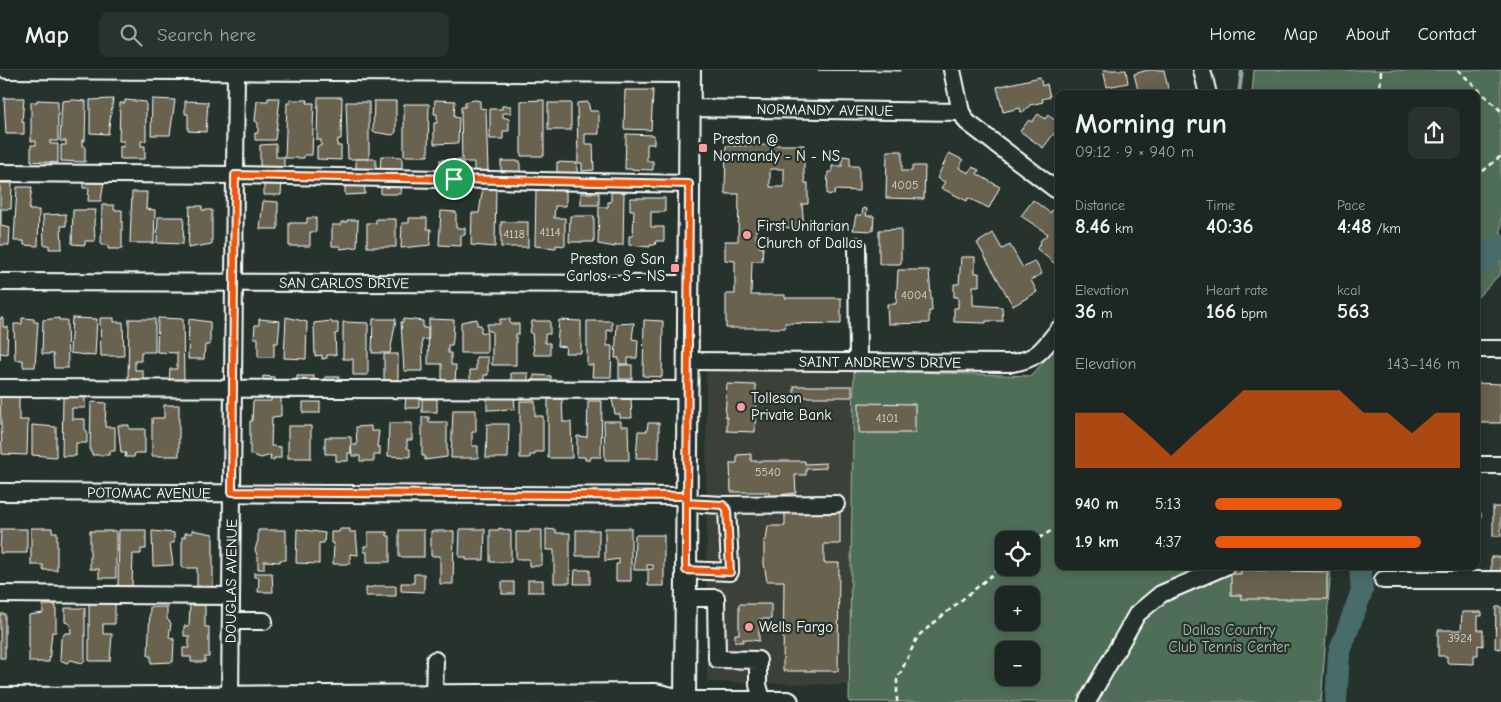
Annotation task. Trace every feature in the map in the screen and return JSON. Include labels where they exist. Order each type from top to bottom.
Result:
[{"type":"main road","points":[[682,702],[686,598],[690,72]]},
{"type":"main road","points":[[0,698],[236,701],[266,695],[501,698],[655,694],[682,702],[788,702]]},
{"type":"street","points":[[6,70],[690,72]]},
{"type":"street","name":"DOUGLAS AVENUE","points":[[236,70],[231,596],[236,701]]},
{"type":"street","points":[[952,70],[960,112],[967,122],[1055,189]]},
{"type":"street","points":[[1202,70],[1207,90]]},
{"type":"street","name":"NORMANDY AVENUE","points":[[690,108],[960,112]]},
{"type":"street","points":[[0,173],[235,175],[689,184]]},
{"type":"street","points":[[857,246],[858,362]]},
{"type":"street","name":"SAN CARLOS DRIVE","points":[[0,282],[688,284]]},
{"type":"street","name":"SAINT ANDREW'S DRIVE","points":[[688,361],[1012,363],[1029,360],[1041,352],[1055,335]]},
{"type":"street","points":[[1480,349],[1501,349]]},
{"type":"street","points":[[0,388],[687,390]]},
{"type":"street","points":[[1480,465],[1501,465]]},
{"type":"street","name":"POTOMAC AVENUE","points":[[0,492],[232,492],[687,500],[723,505],[836,504]]},
{"type":"street","points":[[686,570],[730,572],[727,509],[723,505]]},
{"type":"street","points":[[1087,702],[1137,614],[1161,594],[1217,570]]},
{"type":"street","points":[[1383,580],[1501,580]]},
{"type":"street","points":[[0,594],[231,596]]},
{"type":"street","points":[[686,598],[716,598],[717,659],[758,660],[758,685],[763,702]]},
{"type":"street","points":[[231,621],[264,621]]},
{"type":"street","points":[[435,660],[435,698]]},
{"type":"path","points":[[1380,90],[1381,70]]},
{"type":"path","points":[[1458,70],[1479,90]]},
{"type":"path","points":[[1480,91],[1501,111]]},
{"type":"path","points":[[1480,174],[1501,156]]},
{"type":"path","points":[[1040,538],[1055,528]]},
{"type":"path","points":[[897,702],[897,680],[918,636],[995,572]]},
{"type":"shaded area","points":[[706,370],[854,370],[849,685],[707,682]]},
{"type":"green space","points":[[1254,70],[1501,70],[1501,273],[1480,295],[1480,90],[1252,90]]},
{"type":"green space","name":"Dallas Country Club Tennis Center","points":[[1055,349],[1055,570],[1331,570],[1321,702],[849,702],[854,370],[1031,376]]},
{"type":"building","points":[[818,70],[901,70],[901,71]]},
{"type":"building","points":[[1103,70],[1126,70],[1128,83],[1107,87]]},
{"type":"building","points":[[1148,70],[1164,70],[1168,90],[1138,90],[1134,74]]},
{"type":"building","points":[[1040,77],[1042,86],[1047,84],[1050,97],[1042,99],[1043,102],[1030,105],[1025,111],[1021,112],[1020,108],[1003,112],[997,87]]},
{"type":"building","points":[[625,90],[653,90],[651,130],[624,129]]},
{"type":"building","points":[[318,97],[342,97],[341,139],[338,139],[337,146],[341,146],[341,160],[317,159],[317,146],[321,146],[321,140],[317,140]]},
{"type":"building","points":[[4,98],[24,98],[22,122],[24,122],[24,134],[6,134]]},
{"type":"building","points":[[268,98],[280,98],[275,140],[255,140],[255,133],[258,133],[258,123],[255,121],[257,101],[268,101]]},
{"type":"building","points":[[113,99],[108,134],[90,133],[90,100]]},
{"type":"building","points":[[152,99],[175,100],[170,135],[151,135]]},
{"type":"building","points":[[37,100],[58,101],[58,141],[50,141],[50,144],[58,144],[58,163],[31,161],[31,145],[36,145],[36,141],[31,141],[31,102],[37,102]]},
{"type":"building","points":[[125,100],[146,102],[146,141],[141,141],[141,146],[145,146],[145,159],[120,159],[120,146],[124,147],[124,141],[119,141],[120,103],[125,103]]},
{"type":"building","points":[[290,100],[308,100],[307,103],[314,103],[312,155],[304,155],[304,158],[285,158],[287,103],[290,103]]},
{"type":"building","points":[[435,100],[455,101],[454,117],[459,118],[458,143],[434,144],[434,123],[437,123],[437,114],[434,114]]},
{"type":"building","points":[[544,100],[544,156],[521,156],[521,101]]},
{"type":"building","points":[[62,101],[86,101],[85,141],[82,140],[82,146],[85,146],[85,162],[61,161],[61,145],[66,145],[66,141],[60,141]]},
{"type":"building","points":[[185,101],[208,102],[206,132],[188,131],[188,114],[185,114]]},
{"type":"building","points":[[374,101],[396,101],[396,132],[393,135],[373,132]]},
{"type":"building","points":[[480,101],[480,108],[486,109],[488,171],[474,172],[474,162],[462,162],[461,107],[465,107],[465,102]]},
{"type":"building","points":[[346,102],[369,102],[369,159],[348,159]]},
{"type":"building","points":[[588,102],[590,111],[597,111],[599,113],[599,134],[585,134],[585,144],[593,144],[594,170],[582,171],[582,163],[578,163],[577,103]]},
{"type":"building","points":[[548,103],[571,103],[571,130],[548,130]]},
{"type":"building","points":[[404,104],[429,104],[428,156],[404,156]]},
{"type":"building","points":[[502,106],[511,106],[511,113],[503,113],[503,117],[509,119],[509,131],[503,131],[503,139],[490,139],[490,109],[502,109]]},
{"type":"building","points":[[1038,114],[1045,119],[1048,115],[1055,120],[1055,132],[1043,148],[1020,131],[1029,120],[1032,122]]},
{"type":"building","points":[[626,134],[654,135],[654,144],[647,144],[647,161],[653,161],[653,170],[625,169]]},
{"type":"building","points":[[276,144],[276,157],[284,157],[284,170],[260,170],[260,145]]},
{"type":"building","name":"First Unitarian Church of Dallas","points":[[804,145],[804,174],[805,183],[808,183],[808,204],[802,204],[804,229],[756,225],[756,241],[759,241],[759,247],[763,247],[762,261],[752,261],[751,295],[785,295],[785,298],[841,298],[841,324],[785,323],[785,328],[726,328],[726,294],[735,294],[735,261],[725,260],[725,241],[738,241],[739,194],[725,194],[726,146]],"holes":[[[770,169],[784,169],[784,187],[770,187]]]},
{"type":"building","points":[[887,151],[902,151],[902,171],[912,171],[912,166],[925,166],[924,199],[886,198]]},
{"type":"building","points":[[949,153],[963,160],[959,168],[969,173],[972,167],[979,170],[977,174],[1000,187],[989,208],[968,198],[967,201],[941,188],[945,182],[937,178]]},
{"type":"building","points":[[381,156],[402,157],[402,170],[380,170]]},
{"type":"building","points":[[842,156],[850,157],[850,166],[859,166],[859,191],[835,190],[834,195],[827,194],[828,172],[832,172],[832,166],[842,166]]},
{"type":"building","points":[[356,159],[376,159],[376,174],[356,174]]},
{"type":"building","points":[[440,160],[460,160],[460,172],[440,172]]},
{"type":"building","points":[[501,161],[520,161],[520,174],[501,174]]},
{"type":"building","points":[[557,162],[577,163],[577,174],[557,174]]},
{"type":"building","points":[[83,176],[104,180],[101,201],[88,201],[89,188],[83,188]]},
{"type":"building","points":[[264,178],[282,178],[281,195],[264,195]]},
{"type":"building","points":[[345,179],[364,179],[365,194],[345,195]]},
{"type":"building","points":[[381,180],[402,180],[401,194],[381,194]]},
{"type":"building","points":[[484,180],[496,183],[495,247],[471,245],[472,213],[479,213]]},
{"type":"building","points":[[0,183],[12,183],[11,209],[1,209],[1,226],[10,228],[9,245],[0,245]]},
{"type":"building","points":[[17,187],[32,187],[29,210],[39,210],[38,246],[24,245],[24,241],[14,241]]},
{"type":"building","points":[[536,189],[566,190],[566,206],[555,206],[554,218],[565,218],[565,246],[556,245],[556,248],[535,246]]},
{"type":"building","points":[[132,192],[147,192],[146,209],[155,210],[154,243],[130,243]]},
{"type":"building","points":[[611,192],[624,192],[623,245],[615,245],[615,247],[598,244],[599,207],[608,207],[608,202],[611,202]]},
{"type":"building","points":[[581,193],[599,193],[599,205],[581,205]]},
{"type":"building","points":[[630,198],[665,198],[665,212],[651,212],[651,227],[664,227],[664,241],[656,241],[655,245],[650,245],[650,247],[629,245],[629,236],[633,236],[634,210],[630,210]]},
{"type":"building","points":[[1033,200],[1050,213],[1052,210],[1055,212],[1055,264],[1037,249],[1041,240],[1048,234],[1021,216]]},
{"type":"building","points":[[263,201],[278,202],[278,229],[260,229]]},
{"type":"building","points":[[102,205],[114,205],[114,210],[122,210],[122,249],[108,249],[108,245],[101,245]]},
{"type":"building","points":[[190,206],[202,206],[202,210],[212,210],[212,244],[188,248]]},
{"type":"building","points":[[863,208],[867,209],[866,216],[874,216],[873,231],[853,230],[856,215],[862,215]]},
{"type":"building","points":[[73,210],[96,210],[94,222],[95,241],[85,241],[85,245],[72,244]]},
{"type":"building","points":[[441,211],[456,212],[456,228],[465,228],[465,235],[461,235],[461,246],[439,245]]},
{"type":"building","points":[[66,214],[66,226],[61,226],[62,249],[49,249],[49,245],[44,245],[43,215]]},
{"type":"building","points":[[570,216],[594,216],[594,242],[569,242]]},
{"type":"building","points":[[158,217],[184,217],[183,244],[157,243]]},
{"type":"building","points":[[307,218],[316,218],[316,232],[310,232],[310,246],[289,246],[289,223],[307,223]]},
{"type":"building","points":[[409,218],[427,218],[427,229],[431,229],[430,245],[401,248],[402,223],[409,223]]},
{"type":"building","points":[[376,219],[396,219],[396,247],[367,247],[367,223],[376,223]]},
{"type":"building","points":[[347,220],[358,220],[357,247],[340,249],[340,246],[332,246],[332,225],[341,225],[341,222],[347,222]]},
{"type":"building","points":[[501,222],[528,222],[528,247],[501,247]]},
{"type":"building","points":[[901,229],[901,264],[879,264],[879,230]]},
{"type":"building","points":[[993,233],[1002,249],[1010,245],[1023,268],[1035,261],[1042,274],[1031,280],[1037,292],[1013,306],[977,243]]},
{"type":"building","points":[[961,257],[975,257],[975,273],[979,273],[979,286],[973,286],[973,305],[1002,307],[1003,321],[986,321],[986,323],[954,322],[954,308],[958,308],[958,297],[954,297],[954,284],[959,284]]},
{"type":"building","points":[[898,270],[929,270],[932,311],[929,311],[929,323],[888,324],[887,304],[896,304]]},
{"type":"building","points":[[286,317],[307,322],[306,359],[284,358]]},
{"type":"building","points":[[0,318],[3,318],[3,327],[8,327],[7,354],[0,353]]},
{"type":"building","points":[[22,318],[34,319],[34,322],[38,322],[35,367],[23,367],[23,360],[15,360],[14,324],[22,324]]},
{"type":"building","points":[[59,318],[59,320],[67,320],[68,368],[54,368],[53,354],[42,354],[43,320]]},
{"type":"building","points":[[72,318],[97,319],[95,356],[70,353]]},
{"type":"building","points":[[100,318],[114,318],[114,322],[123,322],[124,356],[101,356]]},
{"type":"building","points":[[158,318],[183,319],[184,384],[169,384],[170,369],[177,369],[177,353],[157,352]]},
{"type":"building","points":[[129,319],[155,319],[155,352],[141,352],[141,361],[135,361],[135,370],[143,370],[143,384],[128,384]]},
{"type":"building","points":[[189,319],[210,322],[210,345],[205,345],[204,359],[188,359]]},
{"type":"building","points":[[259,319],[280,321],[278,343],[274,343],[274,357],[258,357],[258,338],[254,338],[255,325],[259,325]]},
{"type":"building","points":[[373,319],[396,319],[390,353],[372,353]]},
{"type":"building","points":[[403,319],[423,321],[423,328],[428,328],[428,339],[422,340],[423,371],[404,371],[401,322],[403,322]]},
{"type":"building","points":[[429,319],[454,320],[452,345],[448,345],[448,353],[451,353],[451,365],[456,365],[455,384],[442,384],[442,364],[428,364]]},
{"type":"building","points":[[477,319],[477,325],[481,325],[481,332],[487,333],[487,353],[461,353],[461,322]]},
{"type":"building","points":[[500,319],[510,319],[510,324],[519,324],[519,334],[516,334],[516,365],[492,365],[492,331],[487,331],[487,324],[500,324]]},
{"type":"building","points":[[559,320],[581,321],[581,353],[565,353],[566,347],[557,346]]},
{"type":"building","points":[[644,320],[663,321],[662,377],[643,376]]},
{"type":"building","points":[[331,321],[332,323],[338,323],[338,333],[335,334],[336,355],[327,355],[327,358],[322,359],[322,355],[315,356],[314,323]]},
{"type":"building","points":[[532,321],[550,321],[550,334],[545,334],[545,343],[550,343],[550,355],[534,355],[532,333],[530,333]]},
{"type":"building","points":[[587,321],[612,321],[612,331],[607,330],[607,346],[612,346],[611,377],[592,377],[593,365],[587,365]]},
{"type":"building","points":[[343,322],[368,323],[368,375],[353,375],[353,359],[343,359]]},
{"type":"building","points":[[634,323],[632,339],[638,340],[637,358],[628,358],[628,364],[619,364],[619,358],[615,358],[617,324]]},
{"type":"building","points":[[384,354],[398,354],[398,385],[384,385]]},
{"type":"building","points":[[476,357],[488,357],[488,375],[484,375],[484,384],[470,384],[470,370],[476,370]]},
{"type":"building","points":[[619,365],[632,365],[632,379],[619,379]]},
{"type":"building","points":[[511,373],[528,373],[528,388],[511,388]]},
{"type":"building","points":[[534,375],[551,376],[550,387],[534,387]]},
{"type":"building","points":[[263,376],[274,377],[274,387],[263,387]]},
{"type":"building","points":[[297,376],[314,376],[314,388],[297,388]]},
{"type":"building","points":[[325,377],[339,377],[338,389],[325,388]]},
{"type":"building","points":[[1480,383],[1501,384],[1501,423],[1480,423]]},
{"type":"building","points":[[727,384],[756,385],[755,432],[727,431],[727,417],[725,417]]},
{"type":"building","points":[[794,386],[852,386],[852,397],[794,397]]},
{"type":"building","points":[[406,395],[419,395],[419,408],[405,408]]},
{"type":"building","points":[[514,395],[515,409],[487,410],[487,396]]},
{"type":"building","points":[[63,396],[85,396],[85,408],[72,408],[72,419],[85,419],[85,431],[87,431],[87,443],[76,443],[76,456],[62,456]]},
{"type":"building","points":[[0,397],[19,397],[19,420],[28,420],[27,455],[2,454]]},
{"type":"building","points":[[271,397],[281,397],[281,416],[272,417],[271,446],[281,447],[281,458],[274,458],[274,460],[270,460],[271,455],[261,458],[250,454],[250,421],[252,421],[253,401],[271,401]]},
{"type":"building","points":[[422,399],[437,399],[437,412],[422,412]]},
{"type":"building","points":[[548,399],[562,399],[563,422],[571,422],[572,458],[548,458]]},
{"type":"building","points":[[612,399],[631,399],[632,418],[620,418],[620,414],[615,414]]},
{"type":"building","points":[[520,401],[535,401],[535,416],[543,416],[543,452],[535,452],[535,455],[530,455],[530,458],[520,458]]},
{"type":"building","points":[[588,401],[602,401],[601,457],[591,457],[590,460],[585,460],[585,457],[577,457],[577,436],[587,437]]},
{"type":"building","points":[[91,402],[106,403],[105,427],[115,427],[115,451],[109,451],[109,455],[92,455],[92,452],[90,452]]},
{"type":"building","points":[[303,402],[320,402],[320,413],[303,413]]},
{"type":"building","points":[[859,403],[915,404],[915,433],[859,433]]},
{"type":"building","points":[[164,405],[179,405],[179,456],[152,456],[152,418],[164,418]]},
{"type":"building","points":[[453,410],[476,410],[476,432],[472,432],[472,446],[478,446],[478,458],[451,458]]},
{"type":"building","points":[[422,417],[429,417],[429,422],[447,422],[447,457],[425,460],[425,456],[422,456]]},
{"type":"building","points":[[604,421],[621,421],[621,426],[628,426],[629,460],[605,460]]},
{"type":"building","points":[[389,423],[412,423],[412,440],[407,440],[410,457],[388,456]]},
{"type":"building","points":[[648,423],[659,423],[659,458],[636,458],[638,431],[647,431]]},
{"type":"building","points":[[487,424],[509,424],[508,458],[486,458]]},
{"type":"building","points":[[32,425],[56,427],[56,457],[32,455]]},
{"type":"building","points":[[118,425],[129,425],[129,429],[145,429],[145,453],[135,453],[134,457],[125,457],[126,453],[121,453]]},
{"type":"building","points":[[288,426],[311,426],[311,458],[288,458]]},
{"type":"building","points":[[371,426],[371,431],[379,431],[377,447],[380,447],[380,455],[374,455],[374,461],[360,461],[360,456],[352,456],[351,445],[357,445],[356,427]]},
{"type":"building","points":[[325,437],[351,437],[351,453],[348,453],[348,461],[336,461],[336,454],[325,454]]},
{"type":"building","points":[[751,454],[751,461],[805,461],[805,464],[826,463],[826,468],[806,469],[806,475],[795,475],[796,493],[769,496],[769,492],[731,492],[730,463],[737,463],[737,455]]},
{"type":"building","points":[[1493,507],[1501,507],[1501,536],[1493,536]]},
{"type":"building","points":[[785,510],[840,511],[840,544],[824,544],[824,563],[839,563],[838,671],[783,671],[784,581],[767,581],[764,564],[764,540],[766,540],[768,526],[785,526]]},
{"type":"building","points":[[31,528],[52,528],[52,532],[57,532],[57,570],[43,570],[43,565],[31,565]]},
{"type":"building","points":[[499,528],[511,531],[511,562],[490,562],[490,530],[499,530]]},
{"type":"building","points":[[605,528],[631,528],[631,581],[616,581],[616,564],[619,564],[619,559],[605,561]]},
{"type":"building","points":[[1,529],[27,529],[27,553],[0,553]]},
{"type":"building","points":[[297,529],[325,533],[324,543],[319,543],[319,564],[296,563]]},
{"type":"building","points":[[340,529],[350,529],[350,532],[356,532],[358,555],[350,554],[350,564],[333,564],[334,543],[331,543],[331,532],[339,532]]},
{"type":"building","points":[[460,529],[485,529],[484,560],[466,560],[466,557],[459,557]]},
{"type":"building","points":[[546,529],[556,530],[556,533],[570,533],[570,583],[554,583],[554,550],[546,550]]},
{"type":"building","points":[[119,530],[146,530],[146,549],[141,549],[141,554],[133,554],[132,587],[118,587]]},
{"type":"building","points":[[192,530],[213,534],[213,587],[197,587],[197,568],[182,568],[182,537],[185,537],[185,533],[192,533]]},
{"type":"building","points":[[258,530],[286,530],[286,560],[280,560],[280,562],[264,561],[264,569],[258,569],[258,557],[255,550]]},
{"type":"building","points":[[399,530],[424,530],[424,557],[399,557]]},
{"type":"building","points":[[530,530],[542,530],[542,564],[539,566],[529,566],[529,559],[516,559],[516,532],[530,532]]},
{"type":"building","points":[[576,530],[599,530],[599,556],[576,556]]},
{"type":"building","points":[[90,531],[116,531],[116,578],[99,578],[99,569],[90,569]]},
{"type":"building","points":[[152,531],[174,533],[174,543],[170,543],[173,565],[153,566]]},
{"type":"building","points":[[431,531],[454,531],[453,584],[440,584],[440,556],[431,556]]},
{"type":"building","points":[[368,532],[387,532],[387,536],[390,536],[390,562],[367,562],[367,552],[364,552],[364,546],[368,546]]},
{"type":"building","points":[[635,535],[664,535],[664,586],[648,586],[648,569],[653,569],[653,565],[647,565],[647,570],[634,570]]},
{"type":"building","points":[[1491,557],[1501,557],[1501,576],[1491,576]]},
{"type":"building","points":[[575,570],[590,570],[590,584],[574,584]]},
{"type":"building","points":[[1241,570],[1327,572],[1327,599],[1241,599],[1241,595],[1231,595],[1231,574],[1241,574]]},
{"type":"building","points":[[1399,570],[1409,570],[1404,576]]},
{"type":"building","points":[[1441,570],[1465,571],[1464,578],[1441,575]]},
{"type":"building","points":[[254,573],[272,573],[273,592],[258,592],[259,577],[254,577]]},
{"type":"building","points":[[414,574],[424,574],[424,592],[401,591],[401,583],[414,583]]},
{"type":"building","points":[[528,580],[543,580],[543,592],[528,592]]},
{"type":"building","points":[[502,582],[514,582],[514,594],[502,594]]},
{"type":"building","points":[[396,586],[396,596],[366,596],[366,588]]},
{"type":"building","points":[[89,603],[115,603],[115,624],[103,624],[103,634],[112,634],[110,661],[89,661]]},
{"type":"building","name":"Wells Fargo","points":[[739,604],[771,604],[771,619],[759,619],[759,641],[743,639],[743,642],[735,642],[735,634],[739,634]]},
{"type":"building","points":[[43,605],[56,605],[56,632],[52,632],[49,662],[29,662],[29,615],[43,613]]},
{"type":"building","points":[[190,605],[205,605],[205,627],[209,627],[209,657],[205,657],[205,662],[191,662],[191,657],[183,657],[183,648],[189,648],[189,636],[184,636],[184,626],[189,626]]},
{"type":"building","points":[[150,607],[167,607],[167,619],[171,623],[169,637],[174,639],[173,662],[151,663],[151,656],[148,656]]},
{"type":"building","points":[[1496,607],[1501,607],[1501,649],[1495,648]]},
{"type":"building","points":[[65,608],[85,608],[85,660],[82,663],[71,660],[67,663],[60,660],[61,639],[65,633],[71,633],[70,624],[65,622]]},
{"type":"building","points":[[1462,612],[1482,612],[1482,616],[1478,616],[1478,630],[1483,630],[1483,646],[1478,645],[1478,655],[1474,655],[1474,664],[1447,663],[1447,656],[1438,656],[1438,630],[1461,630]]},
{"type":"building","points":[[0,614],[5,614],[5,658],[0,658]]},
{"type":"waterway","points":[[1240,90],[1242,70]]},
{"type":"waterway","points":[[1480,263],[1501,245]]},
{"type":"waterway","points":[[1336,702],[1339,653],[1362,591],[1360,570]]},
{"type":"place","name":"Preston @ Normandy - N - NS","points":[[703,148]]},
{"type":"place","name":"First Unitarian Church of Dallas","points":[[747,235]]},
{"type":"place","name":"Preston @ San Carlos - S - NS","points":[[675,268]]},
{"type":"place","name":"Tolleson Private Bank","points":[[741,407]]},
{"type":"place","name":"Wells Fargo","points":[[749,627]]},
{"type":"route","points":[[235,175],[454,179],[689,184],[687,503],[723,505],[727,509],[730,572],[686,570],[686,496],[232,492],[235,175]]}]
